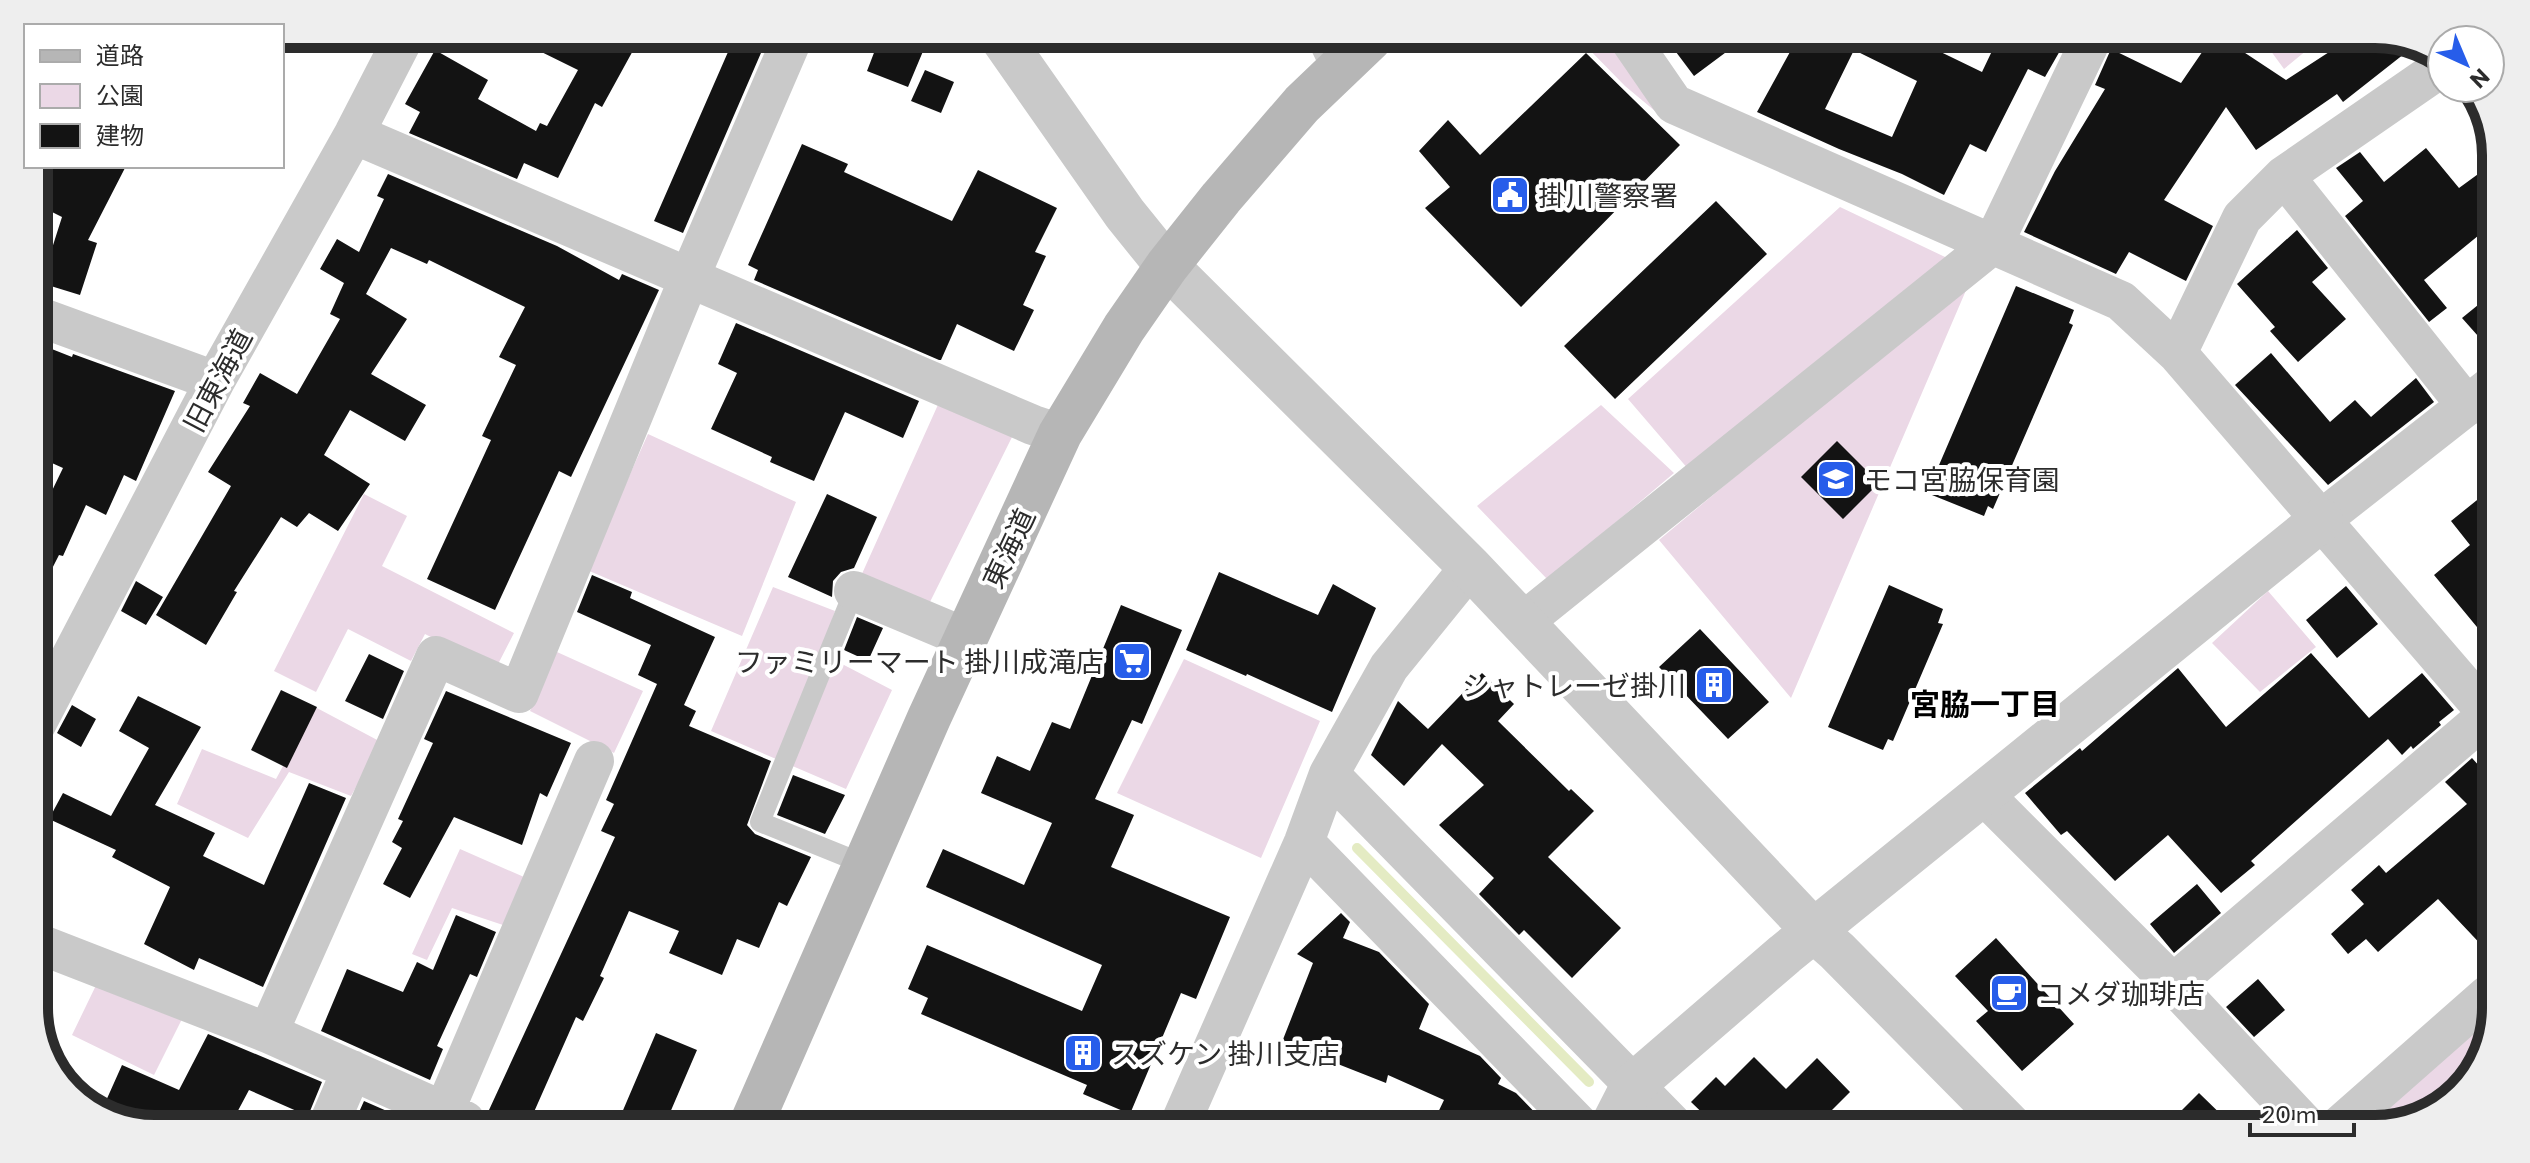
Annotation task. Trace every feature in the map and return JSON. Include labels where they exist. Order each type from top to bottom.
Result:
[{"type":"main road","name":"東海道","points":[[755,1115],[864,864],[1060,434],[1124,328],[1167,266],[1346,48]]},
{"type":"street","name":"旧東海道","points":[[48,701],[215,381],[354,134],[398,48]]},
{"type":"street","points":[[268,1033],[436,656],[519,693],[690,276],[788,48]]},
{"type":"street","points":[[1009,48],[1125,214],[1167,266],[1470,567],[1813,930],[1999,1115]]},
{"type":"street","points":[[1636,48],[1674,104],[2121,301],[2177,353],[2482,706]]},
{"type":"street","points":[[1522,623],[1993,244],[2087,48]]},
{"type":"street","points":[[2177,353],[2242,218],[2284,176],[2426,78]]},
{"type":"street","points":[[354,134],[1060,434]]},
{"type":"street","points":[[1618,1115],[1633,1085],[1813,930],[2321,520],[2480,396],[2284,176]]},
{"type":"street","points":[[48,320],[215,381]]},
{"type":"street","points":[[1184,1115],[1304,842],[1329,774],[1389,667],[1470,567]]},
{"type":"street","points":[[854,591],[966,638]]},
{"type":"street","points":[[2173,984],[2482,720]]},
{"type":"street","points":[[450,1115],[594,761]]},
{"type":"street","points":[[1329,774],[1663,1115]]},
{"type":"street","points":[[1982,793],[2173,984],[2296,1115]]},
{"type":"street","points":[[1304,842],[1569,1115]]},
{"type":"street","points":[[48,947],[268,1033],[443,1115]]},
{"type":"street","points":[[2352,1115],[2482,1000]]},
{"type":"street","points":[[333,1115],[352,1070]]},
{"type":"lane","points":[[854,591],[760,822],[864,864]]},
{"type":"green space","points":[[1588,48],[1616,48],[1666,114],[1667,121],[1625,86]]},
{"type":"green space","points":[[2269,48],[2306,48],[2307,50],[2284,69]]},
{"type":"green space","points":[[1840,207],[1964,266],[1689,470],[1628,399]]},
{"type":"green space","points":[[1970,281],[1791,698],[1659,540]]},
{"type":"green space","points":[[941,398],[1017,427],[927,608],[861,576]]},
{"type":"green space","points":[[1601,405],[1674,473],[1548,580],[1477,506]]},
{"type":"green space","points":[[648,434],[796,502],[742,636],[587,570]]},
{"type":"green space","points":[[364,494],[407,516],[382,566],[514,633],[495,670],[425,634],[411,661],[348,629],[316,692],[274,671]]},
{"type":"green space","points":[[773,587],[835,611],[821,653],[892,690],[846,789],[711,731]]},
{"type":"green space","points":[[2268,591],[2316,647],[2260,692],[2212,643]]},
{"type":"green space","points":[[557,652],[643,691],[614,753],[530,711]]},
{"type":"green space","points":[[1184,659],[1320,721],[1261,858],[1117,793]]},
{"type":"green space","points":[[315,707],[381,742],[351,796],[289,772],[248,838],[177,804],[202,749],[276,779]]},
{"type":"green space","points":[[460,849],[524,877],[503,925],[452,908],[427,960],[412,954]]},
{"type":"green space","points":[[101,975],[184,1015],[154,1075],[72,1035]]},
{"type":"green space","points":[[2481,1023],[2474,1049],[2464,1068],[2446,1089],[2410,1109],[2375,1115]]},
{"type":"building","points":[[533,48],[634,48],[602,107],[595,103],[558,178],[524,163],[517,179],[409,133],[420,112],[405,104],[435,50],[488,80],[478,99],[536,131],[540,123],[547,126],[578,70]]},
{"type":"building","points":[[730,48],[763,48],[683,233],[654,221]]},
{"type":"building","points":[[876,48],[924,48],[908,87],[867,71]]},
{"type":"building","points":[[1673,48],[1732,48],[1694,76]]},
{"type":"building","points":[[1792,48],[1932,48],[1982,72],[1992,51],[1986,48],[2062,48],[2045,77],[2028,69],[1986,152],[1970,144],[1944,195],[1757,112]],"holes":[[[1854,50],[1917,81],[1892,137],[1825,109]]]},
{"type":"building","points":[[2205,48],[2238,48],[2286,80],[2335,48],[2375,48],[2405,53],[2343,102],[2337,94],[2256,150],[2226,107],[2164,200],[2213,226],[2186,281],[2129,252],[2116,274],[2024,232],[2055,171],[2105,89],[2095,85],[2111,49],[2181,83]]},
{"type":"building","points":[[1586,53],[1680,145],[1521,307],[1425,208],[1450,187],[1419,151],[1448,120],[1480,155]]},
{"type":"building","points":[[925,70],[954,82],[941,113],[911,101]]},
{"type":"building","points":[[802,144],[848,164],[844,172],[952,221],[978,170],[1057,208],[1035,252],[1046,256],[1023,305],[1034,310],[1014,351],[957,324],[939,360],[754,280],[758,270],[748,265]]},
{"type":"building","points":[[2426,148],[2459,188],[2482,171],[2482,233],[2424,280],[2447,308],[2429,322],[2345,216],[2363,201],[2336,168],[2360,152],[2384,182]]},
{"type":"building","points":[[48,168],[125,168],[88,240],[97,243],[80,295],[48,285],[48,261],[62,217],[48,210]]},
{"type":"building","points":[[388,174],[557,246],[619,280],[622,274],[659,290],[571,477],[559,471],[495,610],[427,579],[491,440],[482,436],[516,365],[499,357],[525,307],[429,260],[427,264],[391,248],[366,294],[407,319],[371,374],[426,405],[405,441],[350,410],[324,455],[370,484],[338,531],[309,513],[297,527],[281,517],[234,591],[237,592],[206,645],[156,615],[231,486],[208,472],[250,406],[243,403],[260,373],[297,394],[340,319],[330,314],[344,283],[320,269],[337,239],[359,252],[384,199],[377,196]]},
{"type":"building","points":[[1716,201],[1767,254],[1615,399],[1564,346]]},
{"type":"building","points":[[2297,230],[2328,268],[2312,282],[2346,319],[2298,362],[2270,331],[2275,327],[2237,284]]},
{"type":"building","points":[[2016,286],[2074,310],[2069,323],[2073,325],[1993,509],[1988,506],[1984,516],[1927,493]]},
{"type":"building","points":[[2482,302],[2482,340],[2462,318]]},
{"type":"building","points":[[736,323],[919,401],[903,438],[845,412],[814,481],[770,462],[772,457],[711,429],[737,373],[718,364]]},
{"type":"building","points":[[48,348],[175,391],[136,481],[124,475],[106,515],[86,505],[63,556],[59,555],[48,577],[48,499],[63,468],[48,461]]},
{"type":"building","points":[[2271,353],[2330,422],[2355,400],[2371,417],[2416,378],[2434,402],[2328,485],[2235,385]]},
{"type":"building","points":[[1837,441],[1879,483],[1843,519],[1801,477]]},
{"type":"building","points":[[827,494],[877,517],[854,568],[841,572],[833,581],[832,597],[788,577]]},
{"type":"building","points":[[2482,496],[2482,633],[2434,575],[2470,545],[2451,521]]},
{"type":"building","points":[[1219,572],[1318,615],[1333,584],[1376,608],[1332,712],[1186,650]]},
{"type":"building","points":[[592,575],[632,592],[630,598],[715,637],[684,705],[696,711],[689,726],[771,761],[747,825],[755,834],[811,857],[787,906],[779,902],[759,948],[737,939],[722,975],[669,953],[679,931],[629,911],[600,976],[604,978],[583,1021],[576,1017],[533,1115],[500,1115],[489,1110],[615,837],[601,831],[614,804],[606,800],[657,684],[638,675],[651,645],[577,612]]},
{"type":"building","points":[[136,581],[163,597],[146,625],[121,611]]},
{"type":"building","points":[[1889,585],[1943,609],[1938,623],[1943,624],[1893,741],[1888,739],[1883,750],[1828,727]]},
{"type":"building","points":[[2346,586],[2378,624],[2337,658],[2306,620]]},
{"type":"building","points":[[1121,605],[1182,630],[1142,724],[1132,720],[1095,799],[1134,815],[1111,867],[1230,917],[1196,999],[1181,993],[1130,1114],[1083,1094],[1087,1085],[921,1014],[928,998],[908,989],[927,945],[1082,1011],[1102,965],[926,887],[943,849],[1024,885],[1052,823],[981,793],[997,756],[1030,771],[1052,722],[1070,729]]},
{"type":"building","points":[[857,617],[883,628],[868,661],[844,650]]},
{"type":"building","name":"シャトレーゼ掛川","points":[[1700,629],[1769,702],[1728,739],[1659,667]]},
{"type":"building","points":[[2311,653],[2369,718],[2422,673],[2454,710],[2439,722],[2441,725],[2402,755],[2388,739],[2251,861],[2255,865],[2221,893],[2168,835],[2115,881],[2067,831],[2061,835],[2025,793],[2080,748],[2082,751],[2178,668],[2226,727]]},
{"type":"building","points":[[369,654],[404,671],[383,719],[345,701]]},
{"type":"building","points":[[1482,673],[1514,704],[1498,721],[1569,791],[1571,789],[1594,811],[1548,857],[1621,928],[1572,978],[1524,930],[1519,935],[1479,894],[1494,878],[1439,825],[1484,785],[1442,744],[1404,786],[1371,755],[1398,701],[1428,729]]},
{"type":"building","points":[[281,690],[317,707],[287,768],[251,750]]},
{"type":"building","points":[[446,691],[571,743],[547,797],[540,793],[522,845],[454,817],[410,898],[383,884],[402,848],[392,842],[403,821],[398,819],[433,743],[424,739]]},
{"type":"building","points":[[138,696],[201,727],[155,805],[215,833],[203,856],[264,885],[309,783],[346,798],[263,987],[199,958],[194,970],[144,944],[170,887],[112,857],[116,850],[49,819],[63,793],[111,816],[149,748],[119,731]]},
{"type":"building","points":[[72,705],[96,719],[81,747],[57,733]]},
{"type":"building","points":[[2472,758],[2482,769],[2482,946],[2438,899],[2378,952],[2366,939],[2348,954],[2331,934],[2364,904],[2351,890],[2379,865],[2386,873],[2467,804],[2445,782]]},
{"type":"building","points":[[793,775],[845,795],[825,834],[777,815]]},
{"type":"building","points":[[2197,884],[2221,913],[2174,953],[2150,924]]},
{"type":"building","points":[[1341,913],[1350,922],[1343,938],[1379,952],[1429,1004],[1419,1029],[1480,1056],[1501,1078],[1498,1084],[1516,1093],[1537,1115],[1437,1115],[1444,1100],[1388,1075],[1386,1083],[1282,1042],[1313,963],[1297,954]]},
{"type":"building","points":[[456,915],[496,932],[477,977],[470,974],[437,1046],[443,1049],[430,1080],[321,1031],[347,969],[403,992],[417,962],[433,970]]},
{"type":"building","name":"コメダ珈琲店","points":[[1996,938],[2074,1024],[2022,1071],[1976,1021],[1988,1011],[1955,976]]},
{"type":"building","points":[[2258,979],[2285,1010],[2254,1037],[2226,1007]]},
{"type":"building","points":[[656,1033],[697,1050],[669,1115],[621,1115]]},
{"type":"building","points":[[208,1034],[322,1082],[308,1115],[249,1090],[236,1115],[155,1115],[134,1113],[105,1103],[122,1065],[179,1090]]},
{"type":"building","points":[[1754,1057],[1786,1089],[1817,1058],[1850,1092],[1827,1115],[1705,1115],[1691,1102],[1716,1077],[1725,1086]]},
{"type":"building","points":[[2199,1093],[2222,1115],[2177,1115]]},
{"type":"building","points":[[364,1101],[396,1115],[358,1115]]},
{"type":"waterway","points":[[1357,848],[1589,1082]]},
{"type":"place","name":"掛川警察署","points":[[1510,195]]},
{"type":"place","name":"モコ宮脇保育園","points":[[1836,479]]},
{"type":"place","name":"ファミリーマート 掛川成滝店","points":[[1132,661]]},
{"type":"place","name":"シャトレーゼ掛川","points":[[1714,685]]},
{"type":"place","name":"コメダ珈琲店","points":[[2009,993]]},
{"type":"place","name":"スズケン 掛川支店","points":[[1083,1053]]},
{"type":"district","name":"宮脇一丁目","points":[[1985,702]]}]
